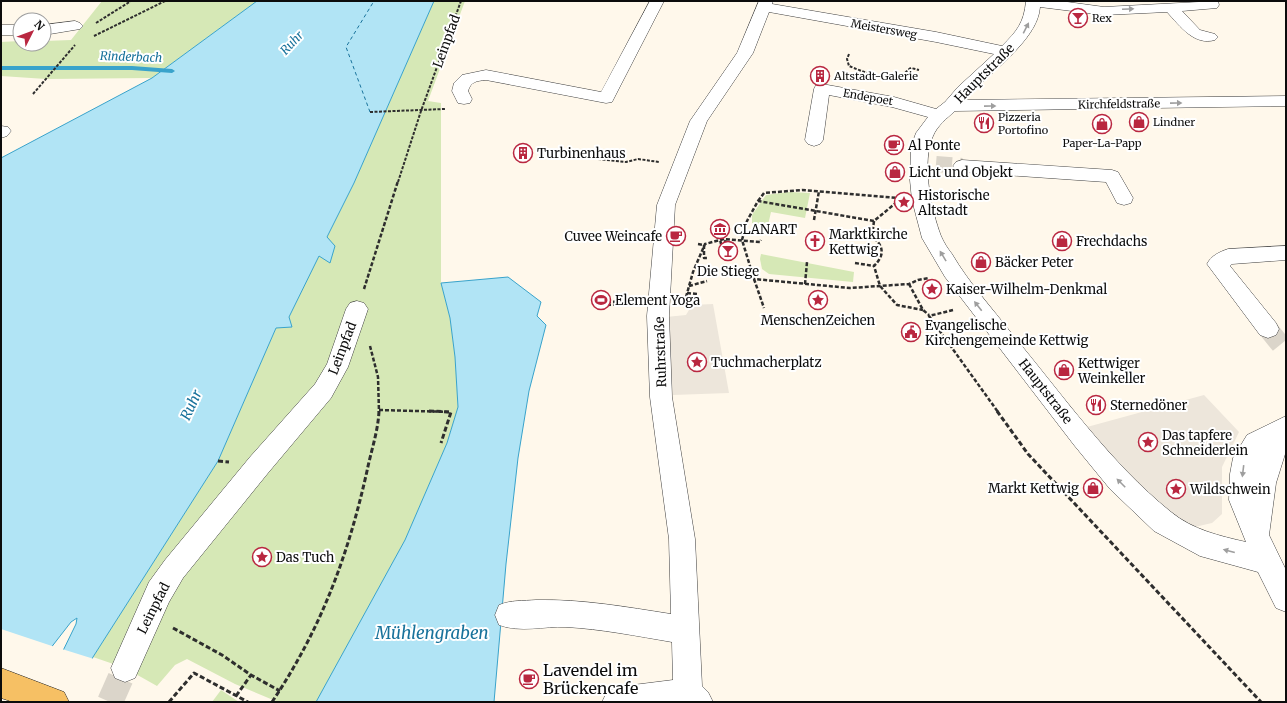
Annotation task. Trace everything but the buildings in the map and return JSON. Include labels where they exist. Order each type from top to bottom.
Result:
[{"type":"main road","points":[[1,683],[54,702]]},
{"type":"street","points":[[464,99],[460,91],[462,83],[468,78],[486,75],[606,98],[658,1]]},
{"type":"street","points":[[1033,2],[1104,11],[1171,5],[1212,5],[1211,1]]},
{"type":"street","name":"Hauptstraße","points":[[1033,2],[1032,16],[1023,34],[964,90],[925,133],[920,147],[928,163],[918,180],[921,200],[932,238],[952,272],[976,304],[1119,481],[1163,522],[1200,543],[1267,561]]},
{"type":"street","name":"Meistersweg","points":[[764,4],[1004,52]]},
{"type":"street","name":"Ruhrstraße","points":[[693,697],[685,630],[682,539],[661,397],[658,316],[666,205],[699,121],[745,53],[764,4]]},
{"type":"street","points":[[1171,5],[1195,34],[1210,37]]},
{"type":"street","points":[[52,29],[75,26]]},
{"type":"street","points":[[1,30],[12,30]]},
{"type":"street","name":"Endepoet","points":[[814,140],[822,89],[945,110]]},
{"type":"street","name":"Kirchfeldstraße","points":[[945,110],[1286,101]]},
{"type":"street","points":[[962,166],[1112,176],[1124,198]]},
{"type":"street","points":[[1268,329],[1217,264],[1228,257],[1286,253]]},
{"type":"street","name":"Leinpfad","points":[[125,668],[159,592],[174,570],[259,465],[323,391],[337,367],[357,309]]},
{"type":"street","points":[[1286,427],[1272,456],[1265,480],[1259,505],[1258,536],[1267,561],[1286,598]]},
{"type":"street","points":[[509,615],[564,613],[592,615],[685,630]]},
{"type":"street","points":[[617,702],[693,697]]},
{"type":"path","points":[[88,39],[165,1]]},
{"type":"path","name":"Leinpfad","points":[[357,309],[422,111],[461,1]]},
{"type":"path","points":[[849,54],[849,66],[860,72],[883,76],[899,76],[911,68],[919,70]]},
{"type":"path","points":[[34,94],[64,56]]},
{"type":"path","points":[[370,112],[422,111]]},
{"type":"path","points":[[598,159],[626,162],[638,159],[681,164]]},
{"type":"path","points":[[764,308],[742,240],[747,221],[764,193],[802,190],[892,196],[902,199],[874,222],[872,236],[880,243],[883,253],[880,260],[874,266]]},
{"type":"path","points":[[814,220],[819,191]]},
{"type":"path","points":[[758,201],[874,222]]},
{"type":"path","points":[[715,230],[720,239],[722,249]]},
{"type":"path","points":[[684,301],[704,245],[711,240],[720,239],[749,239],[760,242],[760,240]]},
{"type":"path","points":[[720,239],[734,244],[734,248]]},
{"type":"path","points":[[698,244],[704,245]]},
{"type":"path","points":[[704,245],[704,258],[708,258]]},
{"type":"path","points":[[805,284],[807,262]]},
{"type":"path","points":[[692,263],[696,264]]},
{"type":"path","points":[[855,263],[874,266]]},
{"type":"path","points":[[874,266],[880,286],[897,305],[923,310]]},
{"type":"path","points":[[754,279],[850,288],[909,284],[928,279]]},
{"type":"path","points":[[689,286],[707,281]]},
{"type":"path","points":[[909,284],[923,310],[929,316],[1028,454],[1261,702]]},
{"type":"path","points":[[687,293],[696,294]]},
{"type":"path","points":[[607,302],[625,300]]},
{"type":"path","points":[[929,316],[976,304]]},
{"type":"path","points":[[272,702],[306,648],[327,600],[362,498],[379,410],[377,379],[372,350],[357,309]]},
{"type":"path","points":[[379,410],[452,412],[441,443]]},
{"type":"path","points":[[147,617],[172,627],[222,655],[251,675],[280,691]]},
{"type":"path","points":[[169,702],[194,673],[248,702]]},
{"type":"path","points":[[236,696],[251,675]]},
{"type":"green space","points":[[102,1],[257,1],[152,78],[46,79],[1,76],[1,42],[12,41],[12,52],[52,52],[52,41],[71,40]]},
{"type":"green space","points":[[434,1],[465,1],[428,101],[441,103],[441,283],[450,318],[455,357],[458,407],[447,443],[405,540],[316,702],[278,702],[235,684],[187,659],[175,665],[157,686],[125,668],[93,657],[218,461],[276,328],[289,317],[319,256],[330,262],[327,237],[354,183]]},
{"type":"green space","points":[[789,192],[810,193],[805,218],[771,212],[768,225],[752,223],[752,215],[766,195]]},
{"type":"green space","points":[[761,254],[854,272],[853,282],[769,274],[762,269],[760,259]]},
{"type":"green space","points":[[221,690],[239,702],[212,702]]},
{"type":"shaded area","name":"Tuchmacherplatz","points":[[713,304],[729,393],[673,395],[666,317],[686,315],[692,305]]},
{"type":"shaded area","points":[[1204,395],[1239,432],[1222,467],[1222,514],[1212,523],[1190,528],[1142,492],[1087,427]]},
{"type":"water","name":"Ruhr","points":[[257,1],[434,1],[354,183],[327,237],[335,246],[330,263],[319,256],[289,317],[292,327],[276,328],[218,461],[93,657],[71,702],[38,702],[76,624],[77,618],[71,622],[50,649],[1,702],[1,158],[152,78]]},
{"type":"water","name":"Mühlengraben","points":[[508,277],[541,302],[537,316],[546,325],[529,391],[518,458],[506,564],[494,702],[316,702],[405,540],[447,443],[458,407],[455,357],[450,318],[441,283]]},
{"type":"pier","points":[[1,629],[55,647],[17,702],[1,702]]},
{"type":"pier","points":[[62,649],[94,659],[73,702],[36,702]]},
{"type":"waterway","name":"Rinderbach","points":[[1,68],[132,68],[172,71]]},
{"type":"ferry route","points":[[370,112],[346,47],[374,1]]},
{"type":"tunnel","points":[[936,164],[962,166]]},
{"type":"tunnel","points":[[1268,329],[1286,351]]},
{"type":"tunnel","points":[[110,702],[125,668]]},
{"type":"place","name":"Rex","points":[[1078,18]]},
{"type":"place","name":"Altstadt-Galerie","points":[[820,76]]},
{"type":"place","name":"Lindner","points":[[1139,122]]},
{"type":"place","name":"Pizzeria Portofino","points":[[984,123]]},
{"type":"place","name":"Paper-La-Papp","points":[[1102,124]]},
{"type":"place","name":"Al Ponte","points":[[894,145]]},
{"type":"place","name":"Turbinenhaus","points":[[523,153]]},
{"type":"place","name":"Licht und Objekt","points":[[895,172]]},
{"type":"place","name":"Historische Altstadt","points":[[904,202]]},
{"type":"place","name":"CLANART","points":[[720,229]]},
{"type":"place","name":"Cuvee Weincafe","points":[[676,236]]},
{"type":"place","name":"Marktkirche Kettwig","points":[[815,241]]},
{"type":"place","name":"Frechdachs","points":[[1062,241]]},
{"type":"place","name":"Die Stiege","points":[[728,251]]},
{"type":"place","name":"Bäcker Peter","points":[[981,262]]},
{"type":"place","name":"Kaiser-Wilhelm-Denkmal","points":[[932,289]]},
{"type":"place","name":"Element Yoga","points":[[601,300]]},
{"type":"place","name":"MenschenZeichen","points":[[818,300]]},
{"type":"place","name":"Evangelische Kirchengemeinde Kettwig","points":[[911,332]]},
{"type":"place","name":"Tuchmacherplatz","points":[[697,362]]},
{"type":"place","name":"Kettwiger Weinkeller","points":[[1064,370]]},
{"type":"place","name":"Sternedöner","points":[[1096,405]]},
{"type":"place","name":"Das tapfere Schneiderlein","points":[[1148,442]]},
{"type":"place","name":"Markt Kettwig","points":[[1093,488]]},
{"type":"place","name":"Wildschwein","points":[[1176,489]]},
{"type":"place","name":"Das Tuch","points":[[262,557]]},
{"type":"place","name":"Lavendel im Brückencafe","points":[[529,679]]}]
